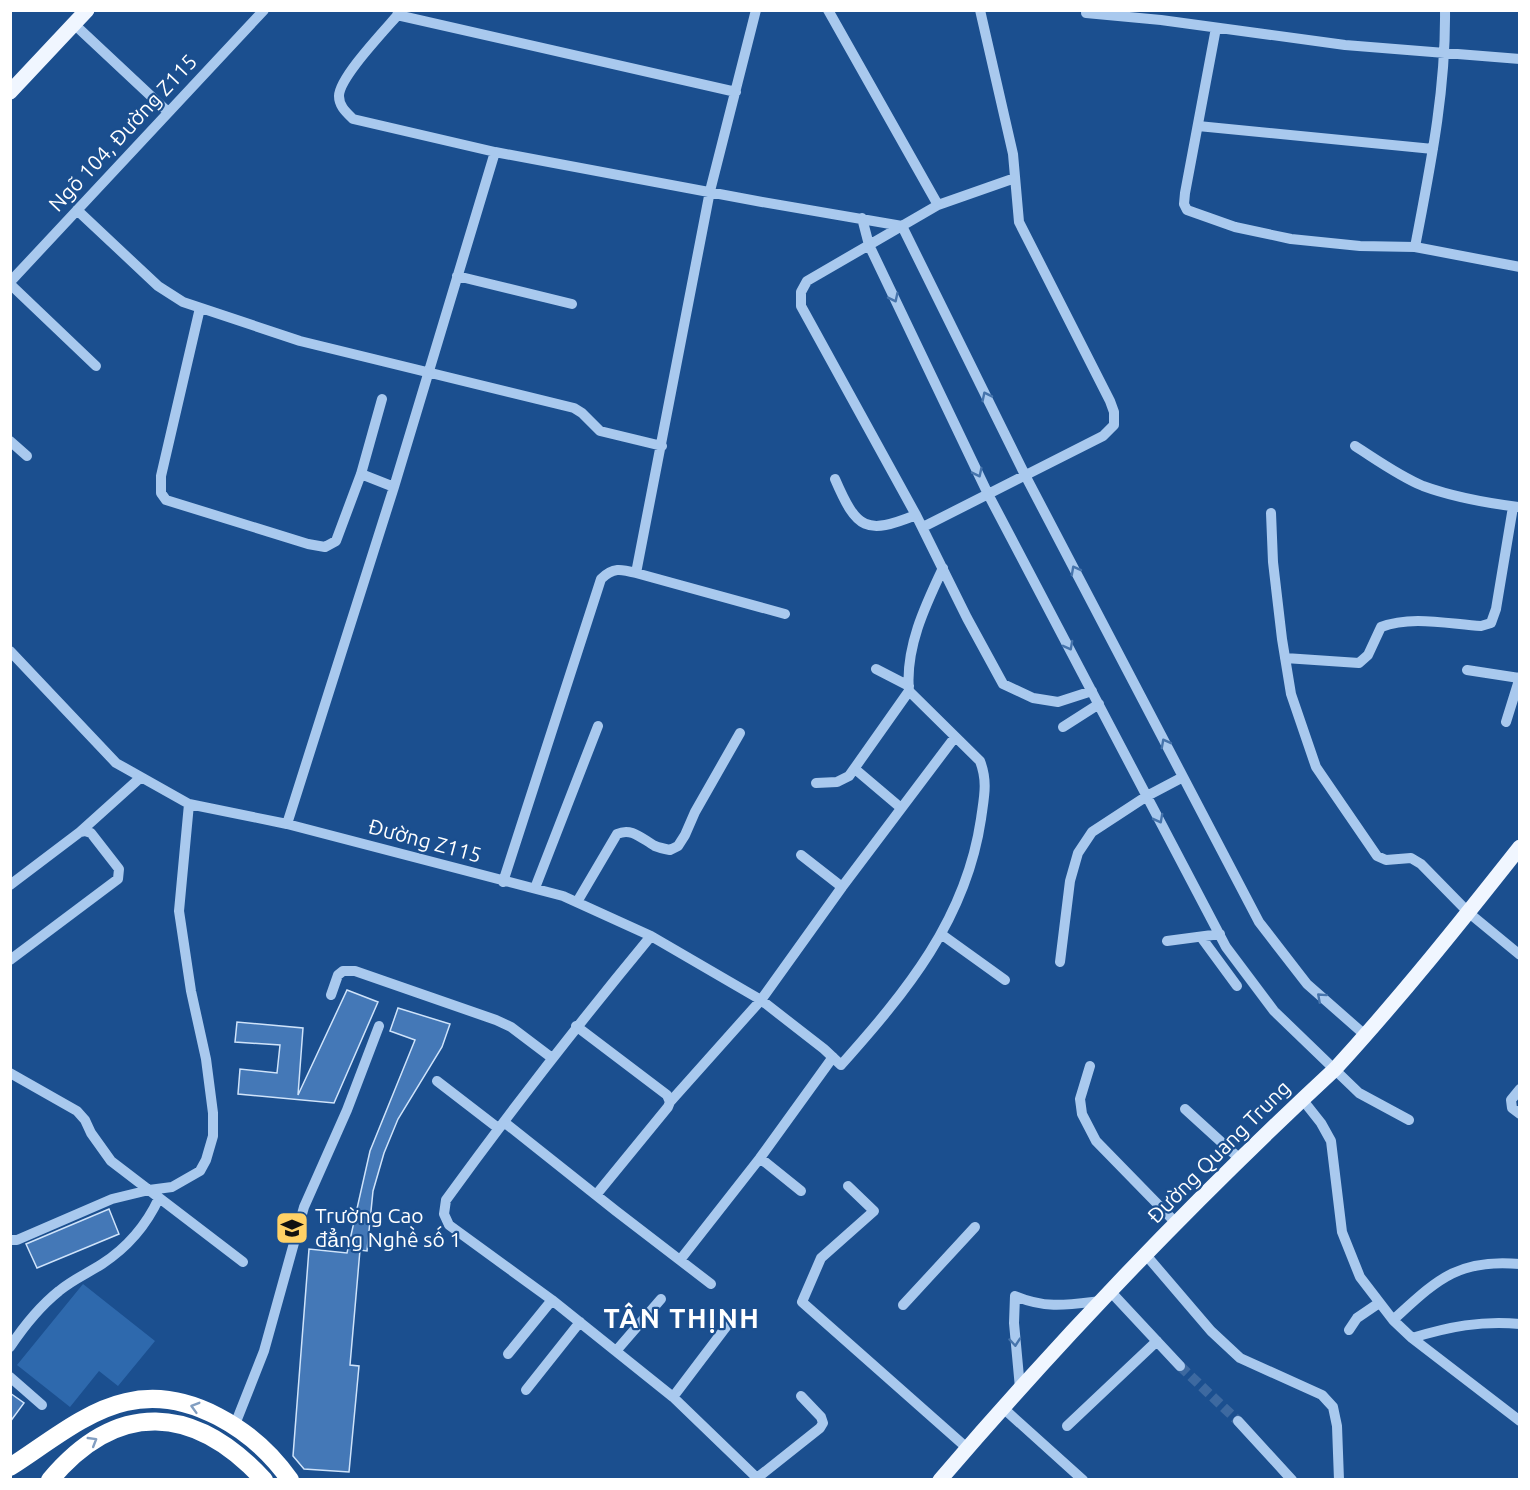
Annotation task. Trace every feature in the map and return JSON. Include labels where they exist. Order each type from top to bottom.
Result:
[{"type":"highway","points":[[10,1467],[70,1427],[97,1413],[125,1402],[154,1399],[178,1402],[206,1410],[234,1426],[274,1459],[290,1479]]},
{"type":"highway","points":[[50,1479],[84,1446],[105,1433],[129,1423],[153,1421],[175,1423],[198,1431],[244,1460],[264,1479]]},
{"type":"main road","points":[[10,92],[87,10]]},
{"type":"main road","name":"Đường Quang Trung","points":[[940,1479],[1002,1407],[1105,1296],[1302,1099],[1335,1069],[1469,913],[1520,847]]},
{"type":"street","name":"Ngõ 104, Đường Z115","points":[[10,283],[264,10]]},
{"type":"street","points":[[636,573],[710,191],[756,10]]},
{"type":"street","points":[[828,10],[939,205]]},
{"type":"street","points":[[923,527],[1103,436],[1114,425],[1114,412],[1110,401],[1019,222],[1013,154],[980,10]]},
{"type":"street","points":[[1415,247],[1441,104],[1445,54],[1445,10]]},
{"type":"street","points":[[736,92],[399,13],[343,80],[339,95],[341,107],[353,118],[495,152],[902,226]]},
{"type":"street","points":[[1086,13],[1345,45],[1520,59]]},
{"type":"street","points":[[74,24],[168,112]]},
{"type":"street","points":[[1216,28],[1185,193],[1184,204],[1187,210],[1235,227],[1291,239],[1360,246],[1415,247],[1520,267]]},
{"type":"street","points":[[1198,126],[1433,149]]},
{"type":"street","points":[[287,824],[394,487],[495,152]]},
{"type":"street","points":[[1015,178],[939,205],[807,281],[801,292],[801,306],[923,527],[967,618],[1003,684],[1033,699],[1058,702],[1092,691]]},
{"type":"street","points":[[77,210],[158,286],[183,302],[300,341],[574,408],[600,431],[662,446]]},
{"type":"street","points":[[862,218],[869,245],[988,494],[1226,947],[1274,1011],[1359,1093],[1409,1120]]},
{"type":"street","points":[[902,226],[1025,475],[1259,922],[1307,984],[1365,1035]]},
{"type":"street","points":[[457,276],[572,304]]},
{"type":"street","points":[[10,283],[96,366]]},
{"type":"street","points":[[200,308],[161,476],[161,493],[166,500],[308,544],[325,547],[336,541],[361,474],[382,399]]},
{"type":"street","points":[[10,441],[27,456]]},
{"type":"street","points":[[1285,658],[1359,663],[1368,655],[1381,627],[1394,622],[1480,626],[1491,623],[1496,609],[1516,507],[1422,486],[1355,446]]},
{"type":"street","points":[[361,474],[394,487]]},
{"type":"street","points":[[835,479],[854,515],[865,523],[878,527],[891,525],[916,515]]},
{"type":"street","points":[[1271,513],[1273,562],[1291,694],[1316,766],[1377,856],[1386,860],[1411,858],[1421,864],[1469,913],[1520,955]]},
{"type":"street","points":[[816,783],[837,782],[849,776],[909,688],[910,665],[921,614],[943,568]]},
{"type":"street","points":[[503,882],[601,579],[618,569],[785,614]]},
{"type":"street","name":"Đường Z115","points":[[10,651],[116,763],[189,804],[287,824],[503,882],[536,888],[577,902],[651,936],[761,1000],[837,1061]]},
{"type":"street","points":[[680,1260],[837,1061],[905,991],[941,934],[966,882],[978,836],[986,777],[980,761],[909,688],[876,669]]},
{"type":"street","points":[[1467,670],[1519,677],[1506,722]]},
{"type":"street","points":[[1063,727],[1099,704]]},
{"type":"street","points":[[536,888],[598,726]]},
{"type":"street","points":[[577,902],[617,834],[624,831],[632,833],[655,846],[670,850],[678,846],[740,733]]},
{"type":"street","points":[[596,1195],[670,1102],[761,1000],[842,886],[955,737]]},
{"type":"street","points":[[855,769],[901,808]]},
{"type":"street","points":[[1060,962],[1070,881],[1078,853],[1092,832],[1147,796],[1183,777]]},
{"type":"street","points":[[10,885],[80,832],[141,778]]},
{"type":"street","points":[[11,1240],[17,1240],[112,1199],[172,1187],[200,1171],[208,1153],[213,1136],[213,1113],[206,1059],[191,991],[179,911],[189,804]]},
{"type":"street","points":[[10,960],[118,879],[119,869],[91,833],[80,832]]},
{"type":"street","points":[[801,855],[842,886]]},
{"type":"street","points":[[941,934],[1005,980]]},
{"type":"street","points":[[1167,941],[1220,934]]},
{"type":"street","points":[[651,936],[576,1026],[501,1125],[446,1200],[444,1214],[449,1225],[552,1300],[673,1397],[757,1478],[820,1428],[823,1423],[821,1417],[801,1395]]},
{"type":"street","points":[[1201,937],[1237,986]]},
{"type":"street","points":[[331,995],[338,975],[343,971],[355,971],[496,1020],[511,1027],[552,1058]]},
{"type":"street","points":[[234,1426],[264,1351],[304,1207],[347,1110],[379,1026]]},
{"type":"street","points":[[576,1026],[667,1095],[670,1102]]},
{"type":"street","points":[[1090,1066],[1080,1100],[1082,1114],[1096,1141],[1177,1224]]},
{"type":"street","points":[[10,1073],[77,1112],[85,1120],[111,1161],[130,1178],[243,1262]]},
{"type":"street","points":[[437,1081],[596,1195],[711,1284]]},
{"type":"street","points":[[1520,1089],[1511,1100],[1512,1108],[1520,1114]]},
{"type":"street","points":[[1302,1099],[1321,1123],[1331,1141],[1342,1232],[1359,1277],[1393,1320],[1412,1338],[1520,1421]]},
{"type":"street","points":[[1185,1109],[1241,1160]]},
{"type":"street","points":[[760,1158],[801,1191]]},
{"type":"street","points":[[848,1186],[874,1211],[821,1258],[802,1302],[967,1448]]},
{"type":"street","points":[[10,1347],[30,1318],[44,1304],[60,1290],[102,1264],[124,1247],[144,1225],[159,1198]]},
{"type":"street","points":[[903,1305],[975,1227]]},
{"type":"street","points":[[1146,1255],[1211,1331],[1240,1358],[1322,1395],[1333,1407],[1337,1426],[1339,1479]]},
{"type":"street","points":[[1393,1320],[1434,1283],[1460,1270],[1487,1263],[1520,1264]]},
{"type":"street","points":[[1020,1388],[1014,1323],[1015,1296],[1041,1305],[1058,1306],[1105,1296],[1157,1341],[1180,1366]]},
{"type":"street","points":[[616,1351],[661,1299]]},
{"type":"street","points":[[508,1354],[552,1300]]},
{"type":"street","points":[[1349,1330],[1357,1318],[1379,1303]]},
{"type":"street","points":[[526,1390],[580,1322]]},
{"type":"street","points":[[673,1397],[729,1323]]},
{"type":"street","points":[[1412,1338],[1472,1323],[1520,1324]]},
{"type":"street","points":[[1067,1426],[1157,1341]]},
{"type":"street","points":[[10,1377],[42,1405]]},
{"type":"street","points":[[1002,1407],[1083,1479]]},
{"type":"street","points":[[1238,1421],[1292,1479]]},
{"type":"shaded area","points":[[83,1284],[155,1341],[118,1386],[99,1371],[70,1407],[17,1365]]},
{"type":"building","points":[[347,990],[378,1002],[334,1103],[238,1094],[240,1069],[277,1073],[280,1045],[235,1042],[237,1022],[303,1028],[298,1095]]},
{"type":"building","points":[[398,1008],[450,1024],[442,1047],[398,1119],[384,1153],[373,1191],[367,1251],[360,1250],[350,1365],[359,1366],[349,1472],[304,1469],[293,1456],[309,1249],[347,1253],[370,1151],[415,1040],[390,1031]]},
{"type":"building","points":[[109,1209],[119,1234],[37,1268],[26,1244]]},
{"type":"building","points":[[10,1393],[24,1403],[10,1422]]},
{"type":"tunnel","points":[[1180,1366],[1238,1421]]},
{"type":"place","name":"Trường Cao đẳng Nghề số 1","points":[[292,1228]]},
{"type":"district","name":"TÂN THỊNH","points":[[682,1319]]}]
